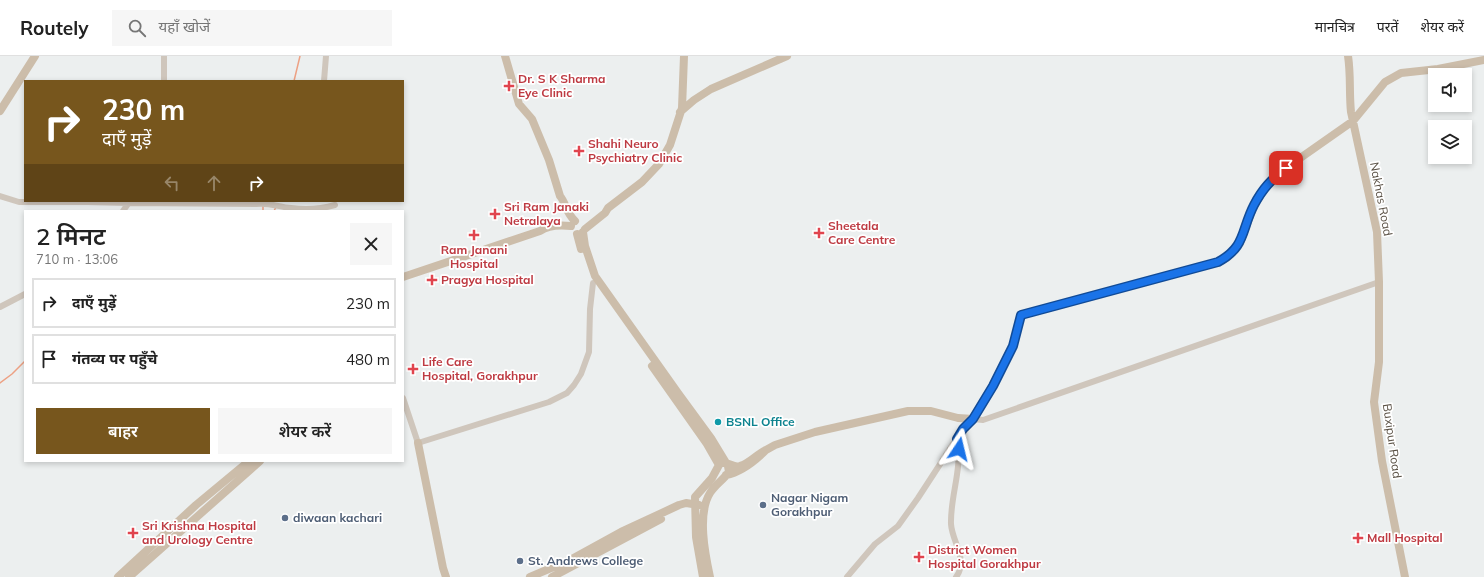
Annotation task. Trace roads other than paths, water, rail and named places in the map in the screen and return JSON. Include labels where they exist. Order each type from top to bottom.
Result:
[{"type":"main road","points":[[0,101],[29,56]]},
{"type":"main road","points":[[0,111],[35,56]]},
{"type":"main road","points":[[505,56],[520,104],[532,119],[549,160],[560,196],[577,227],[595,276],[663,377]]},
{"type":"main road","points":[[404,277],[540,232],[551,226],[561,225],[577,227],[605,212],[608,208],[642,182],[659,164],[670,145],[680,112],[684,56]]},
{"type":"main road","points":[[680,112],[694,100],[711,89],[787,56]]},
{"type":"main road","name":"Nakhas Road","points":[[1348,56],[1351,84],[1349,98],[1377,232],[1379,282]]},
{"type":"main road","points":[[723,464],[741,466],[758,454],[775,445],[815,432],[908,411],[931,411],[958,418],[973,419],[993,386],[1013,346],[1021,315],[1218,262],[1228,257],[1240,243],[1254,205],[1269,182],[1286,168],[1353,121],[1385,82],[1401,73],[1438,69],[1484,60]]},
{"type":"main road","points":[[577,227],[587,271],[593,283],[663,377],[711,438],[723,464],[729,469],[726,475],[709,494],[705,507],[704,541],[710,577]]},
{"type":"main road","name":"Buxipur Road","points":[[1379,282],[1379,362],[1374,402],[1382,462],[1405,577]]},
{"type":"main road","points":[[418,443],[446,577]]},
{"type":"main road","points":[[726,475],[744,468],[766,450]]},
{"type":"main road","points":[[118,577],[190,510],[248,462]]},
{"type":"main road","points":[[129,577],[259,462]]},
{"type":"main road","points":[[552,577],[666,516],[686,509],[693,503],[723,464]]},
{"type":"main road","points":[[693,503],[696,537],[703,577]]},
{"type":"main road","points":[[530,577],[570,560],[621,532],[679,505],[693,503],[705,507]]},
{"type":"main road","points":[[442,577],[443,568]]},
{"type":"street","points":[[164,56],[164,80]]},
{"type":"street","points":[[324,80],[326,56]]},
{"type":"street","points":[[0,196],[19,202],[264,203],[291,208],[321,209],[335,206]]},
{"type":"street","points":[[847,577],[876,544],[898,526],[963,429],[973,419],[983,420],[1379,282]]},
{"type":"street","points":[[404,401],[418,443],[549,402],[567,393],[581,374],[589,352],[590,309],[593,283]]},
{"type":"street","points":[[0,307],[24,295]]},
{"type":"street","points":[[956,577],[961,564],[961,558],[951,525],[960,458],[957,439]]},
{"type":"waterway","points":[[294,80],[300,56]]},
{"type":"waterway","points":[[0,383],[24,362]]},
{"type":"place","name":"Dr. S K Sharma Eye Clinic","points":[[509,86]]},
{"type":"place","name":"Shahi Neuro Psychiatry Clinic","points":[[579,151]]},
{"type":"place","name":"Sri Ram Janaki Netralaya","points":[[495,214]]},
{"type":"place","name":"Sheetala Care Centre","points":[[819,233]]},
{"type":"place","name":"Ram Janani Hospital","points":[[474,235]]},
{"type":"place","name":"Pragya Hospital","points":[[432,280]]},
{"type":"place","name":"Life Care Hospital, Gorakhpur","points":[[413,369]]},
{"type":"place","name":"BSNL Office","points":[[718,422]]},
{"type":"place","name":"Nagar Nigam Gorakhpur","points":[[763,505]]},
{"type":"place","name":"diwaan kachari","points":[[285,518]]},
{"type":"place","name":"Sri Krishna Hospital and Urology Centre","points":[[133,533]]},
{"type":"place","name":"Mall Hospital","points":[[1358,538]]},
{"type":"place","name":"District Women Hospital Gorakhpur","points":[[919,557]]},
{"type":"place","name":"St. Andrews College","points":[[520,561]]}]
